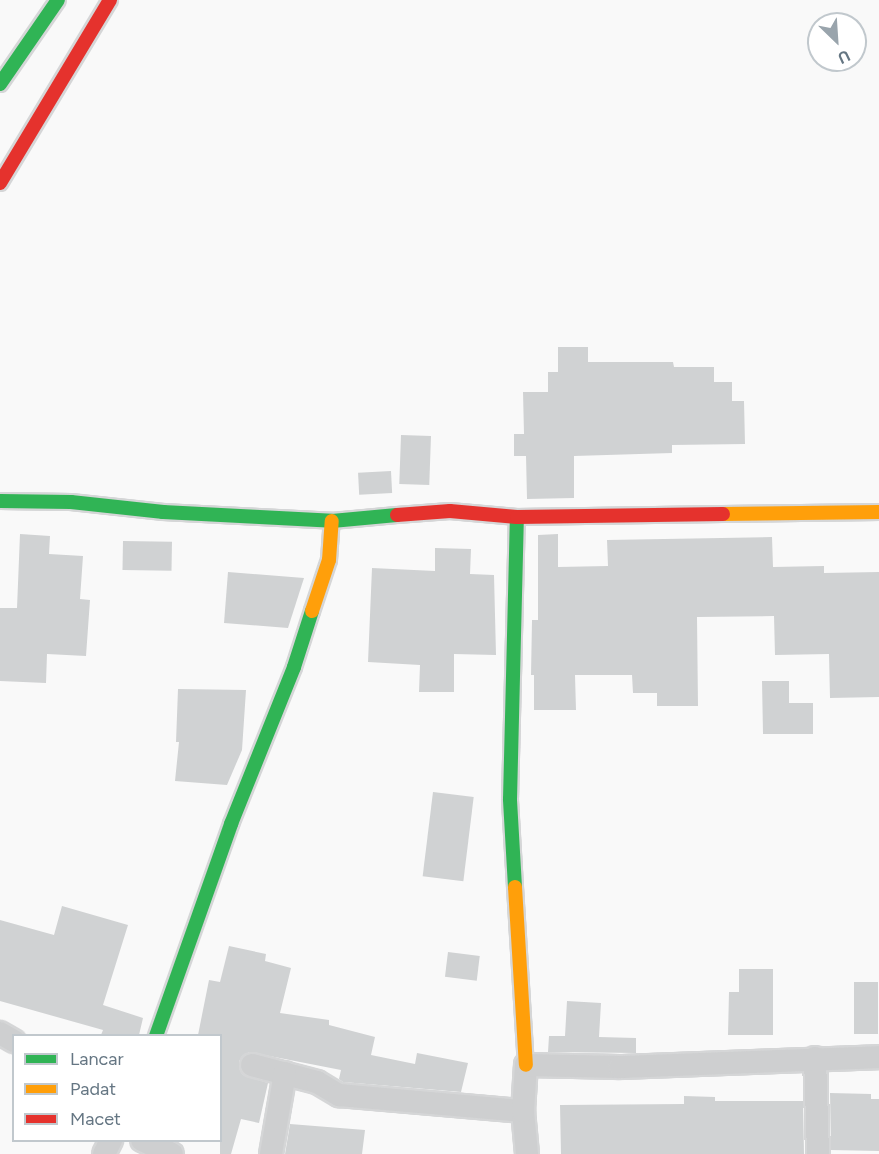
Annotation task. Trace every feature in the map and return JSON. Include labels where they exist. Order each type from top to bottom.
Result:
[{"type":"street","points":[[0,84],[58,0]]},
{"type":"street","points":[[0,183],[110,0]]},
{"type":"street","points":[[0,501],[71,502],[163,512],[332,521],[450,511],[517,517],[879,512]]},
{"type":"street","points":[[517,517],[510,799],[526,1065],[523,1111],[527,1154]]},
{"type":"street","points":[[156,1034],[231,824],[298,657],[329,560],[332,521]]},
{"type":"street","points":[[526,1065],[620,1067],[815,1058],[879,1058]]},
{"type":"street","points":[[815,1058],[818,1154]]},
{"type":"street","points":[[252,1065],[317,1082],[339,1095],[523,1111]]},
{"type":"street","points":[[271,1154],[285,1073]]},
{"type":"street","points":[[146,1142],[172,1154]]},
{"type":"building","points":[[558,347],[588,347],[588,362],[673,362],[674,367],[714,367],[714,382],[732,382],[732,401],[744,401],[745,444],[672,445],[672,453],[574,456],[574,498],[527,499],[526,456],[514,456],[514,434],[524,434],[523,392],[548,392],[548,372],[558,372]]},
{"type":"building","points":[[401,435],[431,436],[429,485],[399,484]]},
{"type":"building","points":[[391,471],[392,493],[359,495],[358,473]]},
{"type":"building","points":[[20,534],[50,536],[49,554],[83,556],[80,599],[90,600],[86,656],[47,654],[46,683],[0,681],[0,608],[17,608]]},
{"type":"building","points":[[558,534],[558,567],[608,566],[607,540],[772,537],[773,567],[824,566],[824,573],[879,572],[879,697],[830,698],[829,654],[775,655],[774,616],[697,617],[698,706],[657,706],[657,693],[633,693],[632,675],[575,675],[576,710],[534,710],[534,675],[531,675],[532,620],[538,620],[538,535]]},
{"type":"building","points":[[123,541],[172,542],[171,571],[122,570]]},
{"type":"building","points":[[435,548],[471,549],[470,574],[494,575],[496,655],[454,654],[454,692],[419,692],[420,665],[368,662],[372,568],[435,571]]},
{"type":"building","points":[[228,572],[304,578],[288,628],[224,623]]},
{"type":"building","points":[[762,681],[789,681],[789,703],[813,703],[813,734],[763,734]]},
{"type":"building","points":[[178,689],[246,690],[242,750],[227,785],[175,781],[179,742],[176,742]]},
{"type":"building","points":[[433,792],[474,797],[463,881],[423,876]]},
{"type":"building","points":[[62,906],[128,925],[103,1005],[143,1018],[139,1034],[101,1034],[103,1030],[0,1001],[0,920],[54,935]]},
{"type":"building","points":[[229,946],[266,954],[265,961],[291,968],[280,1013],[329,1020],[329,1025],[375,1037],[371,1055],[415,1064],[417,1053],[468,1063],[461,1092],[343,1082],[339,1079],[341,1070],[249,1052],[239,1061],[242,1074],[268,1083],[259,1123],[241,1119],[231,1154],[220,1154],[222,1034],[198,1034],[209,980],[220,982]]},
{"type":"building","points":[[448,952],[480,956],[477,981],[445,977]]},
{"type":"building","points":[[739,969],[773,969],[773,1035],[728,1035],[729,992],[739,992]]},
{"type":"building","points":[[854,982],[878,982],[878,1034],[854,1034]]},
{"type":"building","points":[[567,1001],[601,1003],[599,1037],[636,1038],[636,1053],[548,1052],[549,1036],[565,1036]]},
{"type":"building","points":[[830,1093],[871,1094],[871,1099],[879,1099],[879,1151],[831,1150]]},
{"type":"building","points":[[684,1096],[715,1097],[715,1101],[803,1101],[804,1154],[561,1154],[560,1105],[684,1104]]},
{"type":"building","points":[[290,1124],[365,1130],[362,1154],[285,1154]]},
{"type":"traffic: fast","points":[[0,84],[58,0]]},
{"type":"traffic: fast","points":[[0,501],[71,502],[163,512],[332,521],[397,515]]},
{"type":"traffic: fast","points":[[515,887],[510,799],[517,517]]},
{"type":"traffic: fast","points":[[157,1034],[231,824],[294,667],[312,611]]},
{"type":"traffic: slow","points":[[723,514],[879,512]]},
{"type":"traffic: slow","points":[[312,611],[329,560],[332,521]]},
{"type":"traffic: slow","points":[[515,887],[526,1065]]},
{"type":"traffic: jam","points":[[0,183],[110,0]]},
{"type":"traffic: jam","points":[[397,515],[450,511],[517,517],[723,514]]}]
